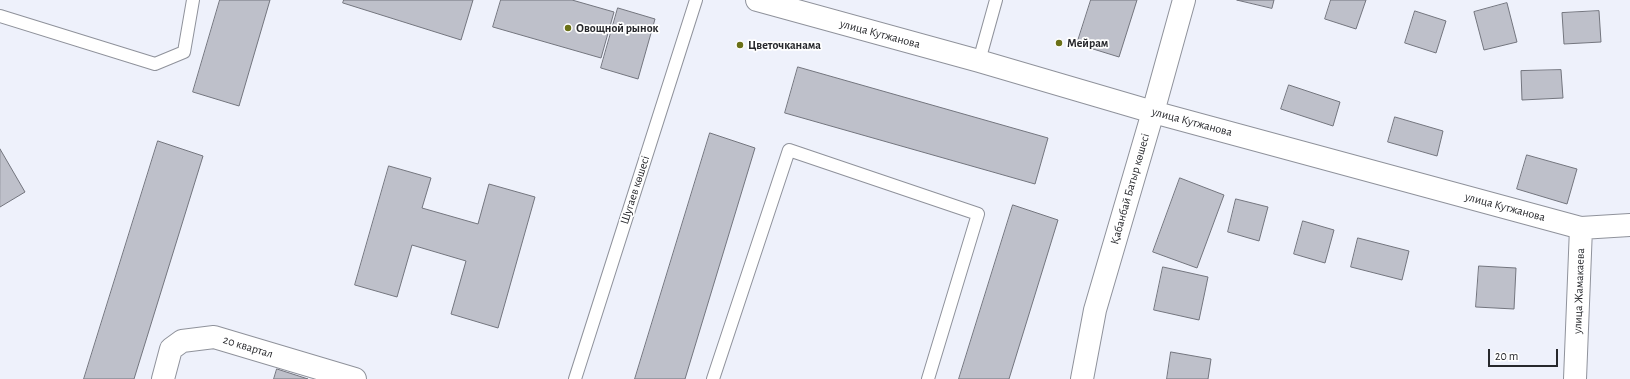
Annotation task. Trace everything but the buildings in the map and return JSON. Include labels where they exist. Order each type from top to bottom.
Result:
[{"type":"street","name":"улица Кутжанова","points":[[757,0],[979,61],[1153,112],[1581,228],[1630,225]]},
{"type":"street","name":"Қабанбай Батыр көшесі","points":[[1082,379],[1095,310],[1184,0]]},
{"type":"street","name":"улица Жамакаева","points":[[1575,379],[1581,228]]},
{"type":"street","name":"20 квартал","points":[[162,379],[171,349],[182,341],[214,337],[354,379]]},
{"type":"lane","points":[[0,16],[154,64],[184,52],[193,0]]},
{"type":"lane","name":"Шугаев көшесі","points":[[575,379],[696,0]]},
{"type":"lane","points":[[979,61],[996,0]]},
{"type":"lane","points":[[713,379],[789,150],[978,214],[928,379]]},
{"type":"place","name":"Овощной рынок","points":[[568,28]]},
{"type":"place","name":"Мейрам","points":[[1059,43]]},
{"type":"place","name":"Цветочканама","points":[[740,45]]}]
